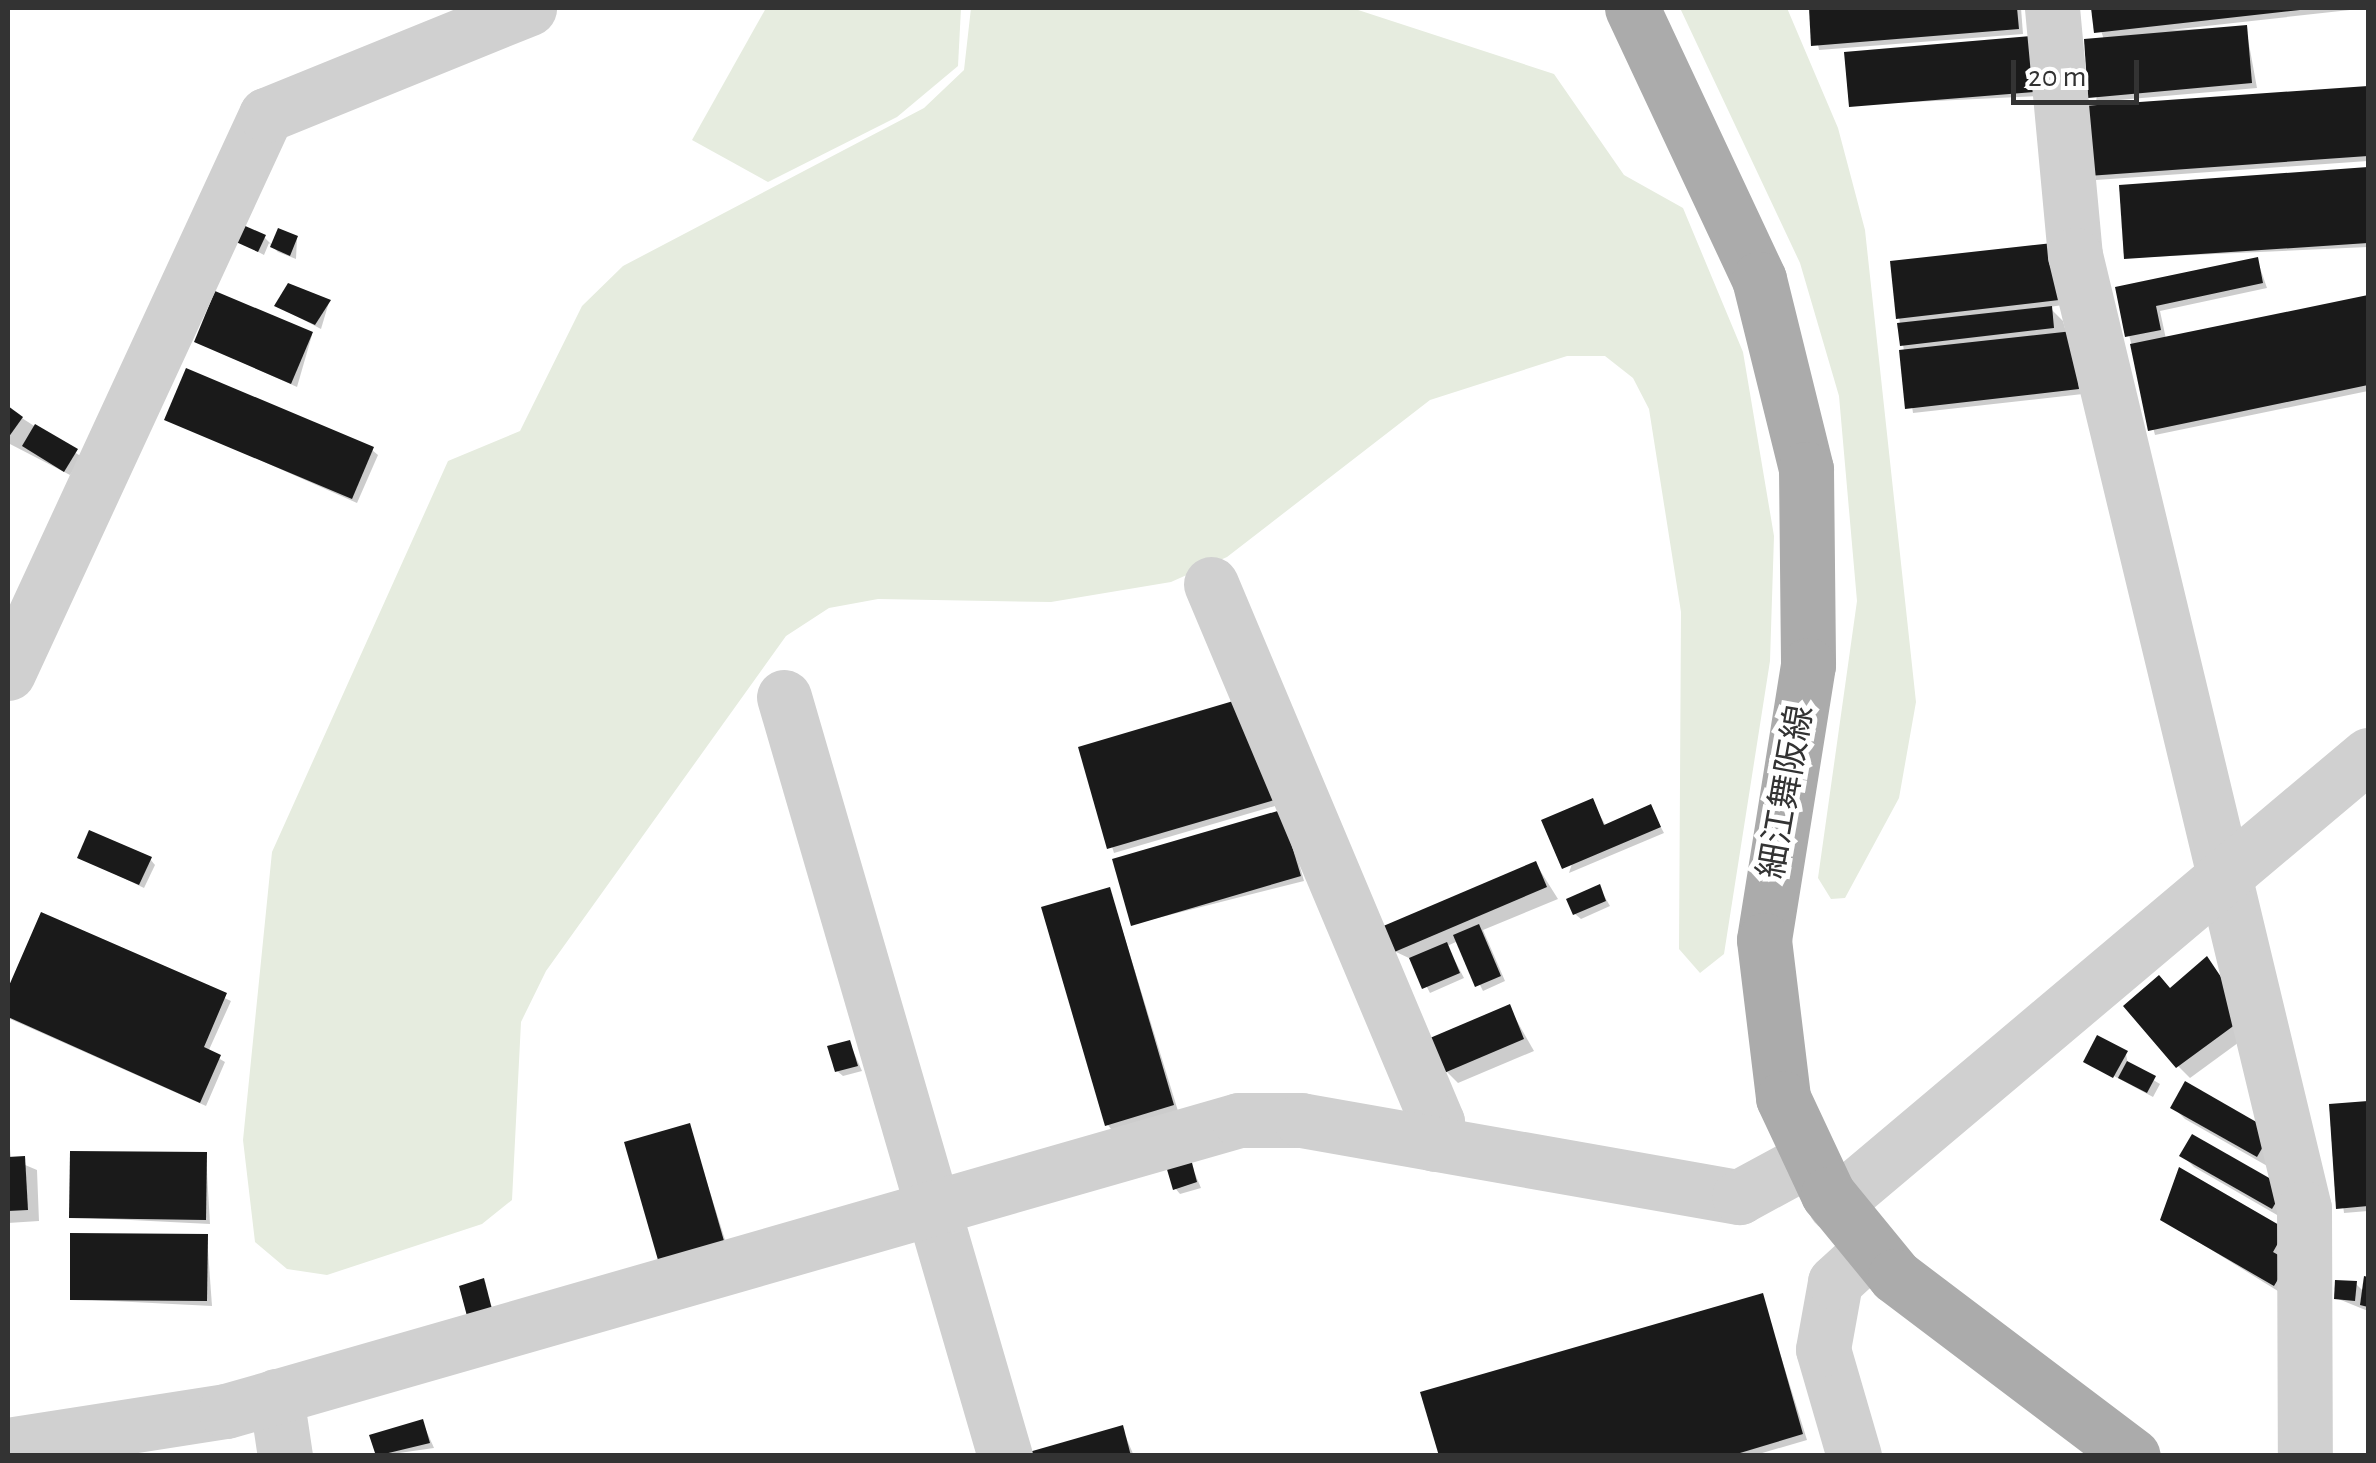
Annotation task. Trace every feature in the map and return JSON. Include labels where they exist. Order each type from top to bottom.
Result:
[{"type":"main road","name":"細江舞阪線","points":[[1632,8],[1759,279],[1806,469],[1808,665],[1771,886],[1764,993],[1783,1098],[1822,1181],[1870,1250],[1969,1339],[2133,1456]]},
{"type":"street","points":[[8,674],[266,115],[529,8]]},
{"type":"street","points":[[2052,8],[2075,256],[2304,1208],[2306,1456]]},
{"type":"street","points":[[1211,584],[1438,1122],[1434,1144]]},
{"type":"street","points":[[784,697],[1005,1456]]},
{"type":"street","points":[[8,1445],[151,1428],[276,1396],[1239,1120],[1301,1120],[1739,1197],[1822,1181],[2226,877],[2368,756]]},
{"type":"street","points":[[1854,1456],[1824,1349],[1835,1282],[1870,1250]]},
{"type":"street","points":[[276,1396],[284,1456]]},
{"type":"shaded area","points":[[766,8],[961,8],[958,66],[897,117],[768,182],[692,140]]},
{"type":"shaded area","points":[[971,8],[1352,8],[1554,74],[1624,175],[1683,208],[1743,352],[1774,536],[1770,661],[1724,954],[1700,973],[1679,949],[1681,612],[1649,409],[1633,378],[1605,356],[1567,356],[1430,400],[1227,557],[1171,582],[1051,602],[878,599],[829,608],[786,636],[546,971],[521,1022],[512,1200],[482,1224],[327,1275],[287,1269],[255,1242],[243,1140],[272,852],[448,461],[520,431],[582,306],[623,266],[924,108],[964,70]]},
{"type":"shaded area","points":[[1680,8],[1787,8],[1838,128],[1865,230],[1916,702],[1899,798],[1845,898],[1831,899],[1818,878],[1857,601],[1839,396],[1800,263]]},
{"type":"building","points":[[1809,8],[2017,8],[2019,29],[1811,46]]},
{"type":"building","points":[[2091,8],[2300,8],[2300,10],[2094,33]]},
{"type":"building","points":[[2247,25],[2252,83],[2088,98],[2084,39]]},
{"type":"building","points":[[2031,36],[2035,92],[1849,107],[1844,52]]},
{"type":"building","points":[[2368,86],[2368,156],[2088,176],[2083,106]]},
{"type":"building","points":[[2368,167],[2368,243],[2124,259],[2119,185]]},
{"type":"building","points":[[243,225],[266,235],[258,252],[236,242]]},
{"type":"building","points":[[278,228],[298,236],[290,256],[270,247]]},
{"type":"building","points":[[2053,243],[2059,300],[1896,319],[1890,261]]},
{"type":"building","points":[[2258,257],[2263,283],[2156,306],[2161,330],[2125,337],[2115,287]]},
{"type":"building","points":[[288,283],[331,300],[315,325],[274,306]]},
{"type":"building","points":[[215,291],[313,332],[291,384],[194,342]]},
{"type":"building","points":[[2368,295],[2368,385],[2148,431],[2130,344]]},
{"type":"building","points":[[2052,306],[2054,328],[1900,346],[1897,323]]},
{"type":"building","points":[[2073,331],[2079,389],[1905,409],[1899,350]]},
{"type":"building","points":[[186,368],[374,447],[352,499],[164,420]]},
{"type":"building","points":[[8,406],[23,417],[8,438]]},
{"type":"building","points":[[35,424],[78,449],[64,472],[22,446]]},
{"type":"building","points":[[1240,699],[1281,798],[1107,849],[1078,747]]},
{"type":"building","points":[[1593,798],[1604,825],[1651,804],[1661,827],[1562,869],[1541,820]]},
{"type":"building","points":[[1281,810],[1301,876],[1131,926],[1112,859]]},
{"type":"building","points":[[89,830],[152,857],[139,885],[77,858]]},
{"type":"building","points":[[1536,861],[1547,887],[1392,953],[1381,927]]},
{"type":"building","points":[[1600,884],[1606,901],[1573,915],[1566,899]]},
{"type":"building","points":[[1110,887],[1174,1105],[1105,1126],[1041,907]]},
{"type":"building","points":[[41,912],[227,993],[204,1047],[221,1055],[200,1103],[8,1017],[8,988]]},
{"type":"building","points":[[1479,924],[1501,976],[1475,987],[1453,935]]},
{"type":"building","points":[[1447,942],[1460,973],[1422,989],[1409,958]]},
{"type":"building","points":[[2207,956],[2247,1016],[2176,1068],[2123,1006],[2159,975],[2170,988]]},
{"type":"building","points":[[1510,1004],[1524,1039],[1444,1073],[1430,1038]]},
{"type":"building","points":[[2097,1035],[2128,1051],[2113,1078],[2083,1062]]},
{"type":"building","points":[[850,1040],[858,1066],[835,1072],[827,1046]]},
{"type":"building","points":[[2127,1061],[2156,1076],[2147,1093],[2118,1078]]},
{"type":"building","points":[[2185,1081],[2272,1131],[2257,1157],[2170,1108]]},
{"type":"building","points":[[2368,1101],[2368,1206],[2336,1209],[2329,1104]]},
{"type":"building","points":[[690,1123],[724,1241],[658,1260],[624,1142]]},
{"type":"building","points":[[2192,1134],[2285,1187],[2272,1209],[2179,1156]]},
{"type":"building","points":[[70,1151],[207,1152],[206,1220],[69,1218]]},
{"type":"building","points":[[25,1156],[28,1210],[8,1211],[8,1157]]},
{"type":"building","points":[[1191,1159],[1197,1182],[1173,1190],[1166,1166]]},
{"type":"building","points":[[2179,1167],[2286,1229],[2273,1252],[2289,1261],[2274,1286],[2160,1220]]},
{"type":"building","points":[[70,1233],[208,1234],[207,1301],[70,1300]]},
{"type":"building","points":[[2364,1276],[2368,1277],[2368,1307],[2360,1305]]},
{"type":"building","points":[[484,1278],[492,1309],[467,1316],[459,1286]]},
{"type":"building","points":[[2335,1280],[2357,1281],[2355,1301],[2334,1299]]},
{"type":"building","points":[[1763,1293],[1803,1434],[1730,1456],[1439,1456],[1420,1392]]},
{"type":"building","points":[[423,1419],[430,1443],[376,1456],[369,1435]]},
{"type":"building","points":[[1123,1425],[1131,1456],[1022,1456],[1022,1454]]}]
